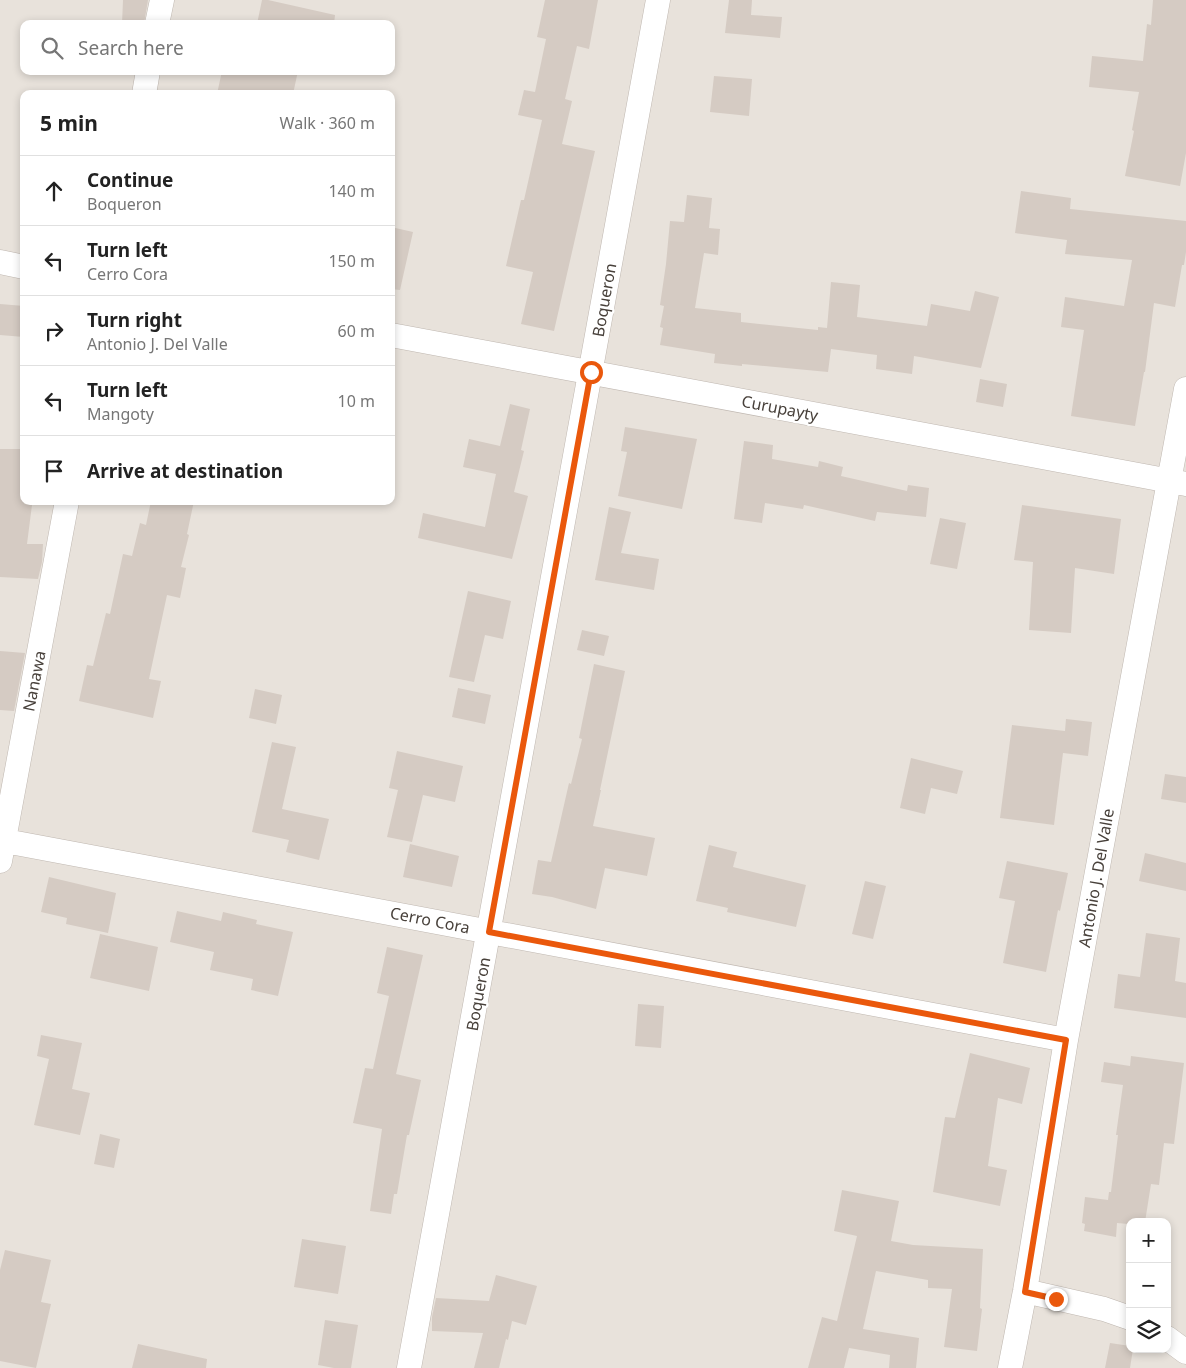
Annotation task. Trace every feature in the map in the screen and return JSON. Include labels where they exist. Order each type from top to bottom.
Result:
[{"type":"street","points":[[158,20],[162,0]]},
{"type":"street","name":"Boqueron","points":[[409,1368],[658,0]]},
{"type":"street","points":[[145,90],[147,75]]},
{"type":"street","points":[[0,262],[20,266]]},
{"type":"street","name":"Curupayty","points":[[395,336],[1178,482]]},
{"type":"street","name":"Antonio J. Del Valle","points":[[1010,1368],[1025,1292],[1066,1040],[1178,482],[1186,389]]},
{"type":"street","name":"Nanawa","points":[[1,847],[66,505]]},
{"type":"street","name":"Cerro Cora","points":[[1,847],[489,932],[1066,1040]]},
{"type":"street","points":[[1025,1292],[1104,1309],[1126,1317]]},
{"type":"street","points":[[1171,1341],[1186,1352]]},
{"type":"shaded area","points":[[0,0],[1186,0],[1186,1368],[0,1368]]},
{"type":"building","points":[[123,0],[148,0],[145,20],[122,20]]},
{"type":"building","points":[[262,0],[335,15],[334,20],[258,20]]},
{"type":"building","points":[[545,0],[598,0],[589,49],[577,46],[565,99],[572,101],[562,144],[595,151],[554,331],[521,324],[533,272],[506,266],[521,200],[524,200],[542,120],[518,115],[524,90],[535,92],[546,39],[537,37]]},
{"type":"building","points":[[729,0],[752,0],[751,15],[782,17],[780,38],[725,33]]},
{"type":"building","points":[[1153,0],[1186,0],[1186,153],[1180,186],[1125,176],[1139,92],[1089,87],[1092,56],[1143,61],[1147,24],[1151,25]]},
{"type":"building","points":[[221,75],[297,75],[294,90],[218,90]]},
{"type":"building","points":[[714,76],[752,79],[749,116],[710,112]]},
{"type":"building","points":[[1021,191],[1071,198],[1070,209],[1186,221],[1186,252],[1175,307],[1154,303],[1145,372],[1135,426],[1071,416],[1084,330],[1061,327],[1065,297],[1124,306],[1132,260],[1065,254],[1067,240],[1015,233]]},
{"type":"building","points":[[687,195],[712,198],[709,228],[720,229],[718,255],[704,253],[695,308],[741,313],[741,322],[818,330],[818,327],[827,328],[831,282],[860,285],[857,317],[927,326],[931,304],[970,311],[975,291],[999,297],[981,368],[914,356],[912,374],[876,369],[877,355],[831,349],[828,372],[742,364],[742,366],[714,363],[715,354],[660,345],[663,328],[660,327],[664,306],[660,305],[670,221],[684,222]]},
{"type":"building","points":[[395,228],[413,232],[400,290],[395,289]]},
{"type":"building","points":[[0,304],[20,306],[20,337],[0,335]]},
{"type":"building","points":[[980,379],[1007,384],[1003,407],[976,402]]},
{"type":"building","points":[[510,404],[530,409],[521,450],[524,451],[514,492],[528,496],[512,559],[418,538],[423,513],[485,527],[496,474],[463,467],[469,439],[500,446]]},
{"type":"building","points":[[625,427],[697,439],[682,509],[618,496],[627,452],[621,451]]},
{"type":"building","points":[[744,441],[773,445],[772,459],[818,467],[819,461],[843,467],[841,476],[907,491],[908,485],[929,488],[926,517],[877,512],[875,521],[804,505],[803,509],[765,503],[762,523],[734,519]]},
{"type":"building","points":[[0,449],[20,449],[20,505],[32,505],[27,544],[43,544],[42,562],[38,579],[0,577]]},
{"type":"building","points":[[150,505],[193,505],[187,534],[189,535],[181,567],[186,568],[180,598],[167,595],[149,679],[161,681],[153,718],[79,701],[87,665],[93,666],[106,613],[110,614],[123,554],[132,556],[140,523],[146,525]]},
{"type":"building","points":[[1022,505],[1121,519],[1114,574],[1075,568],[1071,633],[1029,630],[1033,562],[1014,560]]},
{"type":"building","points":[[609,507],[631,512],[621,553],[659,559],[654,590],[595,580]]},
{"type":"building","points":[[940,518],[966,523],[957,569],[930,564]]},
{"type":"building","points":[[468,591],[511,601],[503,639],[485,635],[474,682],[449,677]]},
{"type":"building","points":[[582,630],[609,636],[604,656],[577,650]]},
{"type":"building","points":[[0,651],[25,653],[14,711],[0,710]]},
{"type":"building","points":[[594,664],[625,671],[593,826],[655,838],[647,876],[605,868],[596,909],[552,897],[532,894],[538,860],[551,862],[569,783],[571,784],[582,739],[579,738]]},
{"type":"building","points":[[458,688],[491,695],[485,724],[452,717]]},
{"type":"building","points":[[255,689],[282,695],[276,724],[249,718]]},
{"type":"building","points":[[1066,719],[1092,722],[1088,756],[1063,753],[1054,825],[1000,818],[1012,725],[1065,731]]},
{"type":"building","points":[[272,742],[296,747],[282,809],[329,819],[319,860],[286,852],[289,840],[252,832]]},
{"type":"building","points":[[397,751],[463,766],[455,802],[423,795],[412,842],[387,837],[398,790],[389,788]]},
{"type":"building","points":[[911,758],[963,771],[957,794],[931,788],[925,814],[900,808]]},
{"type":"building","points":[[1165,774],[1186,777],[1186,803],[1161,799]]},
{"type":"building","points":[[410,844],[459,856],[452,887],[403,877]]},
{"type":"building","points":[[709,845],[737,852],[733,867],[806,885],[796,927],[727,912],[728,908],[696,901]]},
{"type":"building","points":[[1145,853],[1186,863],[1186,891],[1139,881]]},
{"type":"building","points":[[1007,861],[1068,873],[1060,911],[1058,910],[1046,972],[1003,963],[1015,901],[999,898]]},
{"type":"building","points":[[49,877],[116,893],[108,933],[66,924],[67,918],[41,912]]},
{"type":"building","points":[[865,881],[886,886],[873,939],[852,934]]},
{"type":"building","points":[[177,911],[221,921],[223,912],[257,920],[256,924],[293,932],[278,996],[251,990],[253,979],[210,970],[214,952],[170,942]]},
{"type":"building","points":[[1146,933],[1180,938],[1175,981],[1186,983],[1186,1018],[1114,1008],[1118,974],[1140,977]]},
{"type":"building","points":[[100,934],[158,947],[149,991],[90,978]]},
{"type":"building","points":[[387,947],[423,955],[396,1074],[421,1080],[409,1135],[407,1135],[397,1194],[394,1194],[391,1214],[370,1211],[382,1129],[353,1123],[365,1068],[373,1069],[389,996],[377,993]]},
{"type":"building","points":[[638,1004],[664,1006],[661,1048],[635,1046]]},
{"type":"building","points":[[41,1035],[82,1043],[72,1089],[90,1093],[80,1135],[34,1125],[49,1059],[37,1056]]},
{"type":"building","points":[[970,1053],[1030,1068],[1022,1104],[998,1098],[988,1166],[1007,1170],[1000,1206],[933,1192],[945,1117],[955,1118]]},
{"type":"building","points":[[1131,1056],[1184,1063],[1174,1144],[1164,1143],[1159,1185],[1151,1184],[1146,1218],[1126,1218],[1126,1224],[1117,1223],[1116,1237],[1084,1231],[1085,1224],[1082,1223],[1085,1197],[1108,1200],[1109,1192],[1111,1192],[1123,1085],[1101,1082],[1104,1062],[1130,1066]]},
{"type":"building","points":[[100,1134],[120,1139],[114,1168],[94,1164]]},
{"type":"building","points":[[842,1190],[899,1201],[891,1241],[913,1245],[983,1249],[980,1308],[982,1309],[977,1351],[944,1347],[952,1289],[928,1288],[928,1280],[876,1271],[863,1329],[919,1338],[916,1368],[889,1368],[890,1355],[849,1348],[844,1368],[808,1368],[822,1317],[837,1321],[857,1236],[834,1231]]},
{"type":"building","points":[[302,1239],[346,1246],[338,1294],[294,1287]]},
{"type":"building","points":[[5,1250],[51,1260],[41,1302],[51,1304],[36,1368],[0,1361],[0,1270]]},
{"type":"building","points":[[496,1275],[537,1286],[526,1325],[512,1321],[499,1368],[474,1368],[483,1333],[432,1331],[432,1317],[436,1298],[489,1301]]},
{"type":"building","points":[[325,1320],[358,1325],[351,1368],[334,1368],[318,1365]]},
{"type":"building","points":[[1110,1343],[1126,1345],[1126,1353],[1132,1353],[1130,1368],[1105,1368]]},
{"type":"building","points":[[138,1344],[207,1359],[206,1368],[132,1368]]},
{"type":"route","points":[[591,372],[489,932],[1066,1040],[1025,1292],[1056,1299]]}]
